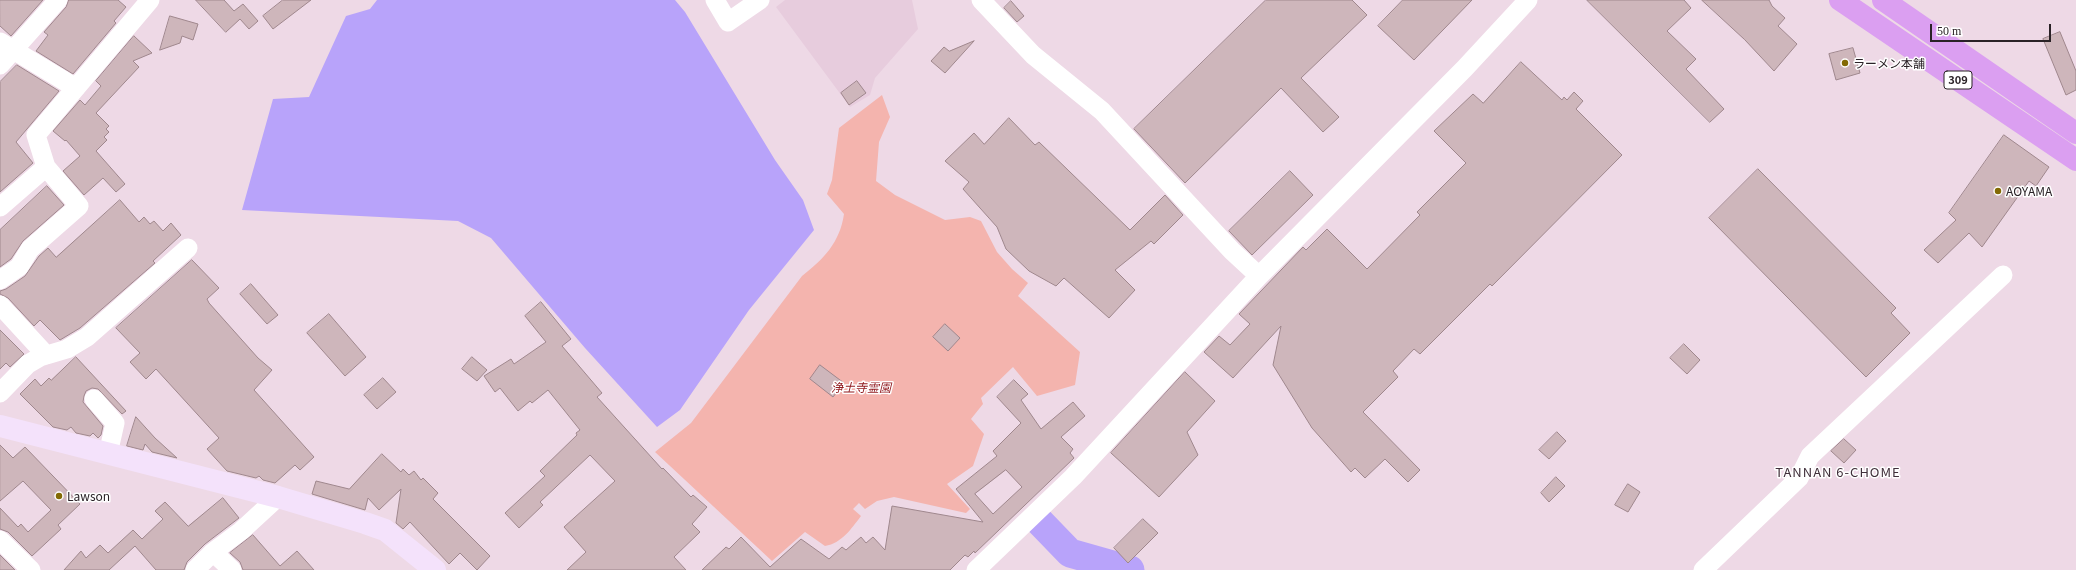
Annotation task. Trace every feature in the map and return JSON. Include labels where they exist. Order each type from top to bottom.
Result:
[{"type":"highway","name":"309","points":[[1840,0],[2076,160]]},
{"type":"highway","name":"309","points":[[1883,0],[2076,133]]},
{"type":"street","points":[[0,64],[7,46],[58,0]]},
{"type":"street","points":[[0,280],[19,267],[30,249],[79,206],[46,167],[36,136],[149,0]]},
{"type":"street","points":[[715,0],[728,22],[760,0]]},
{"type":"street","points":[[981,0],[1033,55],[1102,112],[1232,251],[1259,276]]},
{"type":"street","points":[[976,570],[1073,478],[1259,276],[1465,68],[1528,0]]},
{"type":"street","points":[[7,46],[76,88]]},
{"type":"street","points":[[0,207],[46,167]]},
{"type":"street","points":[[0,393],[28,364],[46,355],[67,350],[87,337],[188,248]]},
{"type":"street","points":[[1703,570],[1799,478],[1810,456],[2003,275]]},
{"type":"street","points":[[0,305],[46,355]]},
{"type":"street","points":[[94,399],[115,423],[108,454]]},
{"type":"street","points":[[0,426],[278,497],[385,530],[435,570]]},
{"type":"street","points":[[195,570],[213,552],[241,531],[278,497]]},
{"type":"street","points":[[0,540],[31,570]]},
{"type":"street","points":[[213,552],[232,570]]},
{"type":"shaded area","points":[[377,0],[675,0],[685,12],[775,160],[803,200],[814,230],[749,310],[680,410],[657,427],[585,348],[491,238],[458,221],[242,210],[273,99],[309,97],[346,16],[370,9]]},
{"type":"shaded area","points":[[785,0],[912,0],[918,29],[875,78],[870,95],[850,107],[776,7]]},
{"type":"green space","name":"浄土寺霊園","points":[[882,95],[890,117],[879,142],[876,181],[895,195],[945,220],[970,217],[981,221],[997,252],[1012,269],[1028,283],[1018,296],[1080,352],[1075,385],[1037,396],[1013,367],[981,398],[983,404],[971,419],[984,434],[973,466],[947,484],[970,509],[966,513],[894,497],[877,501],[865,509],[859,503],[853,509],[861,516],[854,526],[841,539],[825,546],[805,532],[772,561],[655,452],[691,423],[802,276],[830,249],[839,233],[844,214],[827,194],[832,180],[839,128]]},
{"type":"building","points":[[0,0],[43,0],[11,36],[0,26]]},
{"type":"building","points":[[69,0],[118,0],[126,7],[114,21],[116,23],[73,74],[36,51],[48,35],[44,32],[66,7]]},
{"type":"building","points":[[196,0],[224,0],[234,11],[243,4],[258,21],[249,29],[240,19],[226,32]]},
{"type":"building","points":[[283,0],[311,0],[273,29],[263,16]]},
{"type":"building","points":[[1266,0],[1352,0],[1367,15],[1301,78],[1339,117],[1323,132],[1281,88],[1185,183],[1134,129]]},
{"type":"building","points":[[1403,0],[1472,0],[1414,60],[1378,26]]},
{"type":"building","points":[[1587,0],[1684,0],[1691,8],[1667,31],[1696,59],[1686,69],[1724,109],[1710,122]]},
{"type":"building","points":[[1702,0],[1769,0],[1772,6],[1785,18],[1778,26],[1797,44],[1774,71],[1745,40]]},
{"type":"building","points":[[1011,1],[1024,16],[1017,22],[1004,8]]},
{"type":"building","points":[[170,16],[198,24],[193,40],[182,36],[180,43],[160,50]]},
{"type":"building","points":[[2060,32],[2076,71],[2076,90],[2066,95],[2043,39]]},
{"type":"building","points":[[134,36],[152,53],[133,61],[139,67],[96,113],[109,126],[106,129],[109,132],[104,137],[107,140],[96,151],[125,184],[116,192],[103,178],[84,195],[63,171],[80,156],[66,140],[65,141],[53,131],[80,100],[85,105],[101,86],[96,81]]},
{"type":"building","points":[[974,41],[945,73],[931,61],[944,47],[949,51]]},
{"type":"building","points":[[1853,48],[1860,73],[1836,80],[1829,54]]},
{"type":"building","points":[[1521,62],[1562,100],[1564,97],[1567,100],[1574,92],[1583,101],[1576,109],[1622,155],[1492,286],[1490,284],[1420,354],[1414,349],[1393,371],[1398,377],[1363,412],[1420,470],[1408,482],[1385,459],[1365,478],[1355,468],[1351,472],[1312,428],[1273,365],[1281,326],[1233,378],[1204,352],[1219,336],[1230,345],[1250,324],[1239,314],[1303,247],[1306,250],[1327,229],[1367,269],[1420,215],[1417,212],[1466,163],[1434,131],[1473,94],[1483,103]]},
{"type":"building","points":[[17,65],[59,91],[16,142],[33,163],[0,192],[0,82]]},
{"type":"building","points":[[857,81],[866,93],[849,105],[841,93]]},
{"type":"building","points":[[1009,118],[1035,145],[1039,142],[1130,230],[1165,195],[1183,215],[1154,244],[1151,241],[1115,270],[1135,290],[1109,318],[1064,278],[1056,286],[1029,271],[1006,249],[997,227],[963,189],[969,182],[945,161],[974,133],[984,144]]},
{"type":"building","points":[[2004,135],[2049,167],[2036,186],[2029,181],[1982,247],[1969,233],[1938,263],[1924,250],[1956,220],[1949,213]]},
{"type":"building","points":[[1758,169],[1896,308],[1891,313],[1910,333],[1866,377],[1709,218]]},
{"type":"building","points":[[1290,171],[1313,195],[1252,255],[1229,231]]},
{"type":"building","points":[[47,186],[64,205],[23,241],[11,259],[0,267],[0,230]]},
{"type":"building","points":[[120,200],[139,222],[144,217],[150,224],[154,221],[163,231],[171,223],[181,235],[153,261],[155,263],[80,328],[60,340],[40,320],[34,326],[8,298],[0,294],[0,291],[6,289],[25,276],[39,256],[48,248],[56,257]]},
{"type":"building","points":[[192,260],[219,288],[207,299],[209,303],[258,358],[272,370],[254,390],[314,457],[300,470],[295,465],[275,483],[263,480],[259,476],[256,478],[227,471],[207,449],[219,438],[156,369],[146,379],[130,362],[140,353],[116,328]]},
{"type":"building","points":[[251,284],[278,315],[267,324],[240,294]]},
{"type":"building","points":[[541,302],[571,339],[562,346],[602,393],[597,397],[662,469],[663,468],[691,497],[693,495],[707,507],[692,524],[700,532],[674,557],[686,570],[567,570],[586,552],[564,527],[615,481],[590,455],[540,502],[543,505],[519,528],[505,513],[545,476],[540,471],[577,435],[576,433],[580,430],[548,390],[532,403],[530,401],[518,411],[500,388],[495,392],[484,376],[511,359],[514,364],[546,342],[525,316]]},
{"type":"building","points":[[329,314],[366,357],[345,376],[307,333]]},
{"type":"building","points":[[945,324],[960,338],[948,351],[933,337]]},
{"type":"building","points":[[0,330],[24,354],[10,367],[6,363],[0,369]]},
{"type":"building","points":[[1684,344],[1700,360],[1687,374],[1670,358]]},
{"type":"building","points":[[76,357],[126,411],[122,414],[98,389],[92,388],[86,391],[83,402],[103,426],[101,435],[98,438],[93,433],[90,436],[76,433],[71,427],[67,430],[53,427],[20,394],[35,379],[41,386],[49,378],[51,380]]},
{"type":"building","points":[[472,357],[487,370],[477,381],[462,369]]},
{"type":"building","points":[[820,365],[844,383],[833,397],[810,379]]},
{"type":"building","points":[[1185,372],[1215,401],[1187,432],[1198,455],[1159,497],[1111,453]]},
{"type":"building","points":[[383,378],[396,392],[377,409],[364,395]]},
{"type":"building","points":[[1014,380],[1028,394],[1021,400],[1041,429],[1073,402],[1085,416],[1061,437],[1073,449],[1070,453],[1074,458],[975,553],[974,551],[968,557],[965,555],[950,570],[702,570],[726,547],[729,549],[741,537],[770,567],[801,539],[829,559],[842,547],[846,550],[861,537],[866,543],[873,537],[885,550],[892,506],[983,522],[956,489],[997,456],[993,451],[1021,423],[997,397]],"holes":[[[1006,470],[1022,487],[993,514],[975,494]]]},
{"type":"building","points":[[136,417],[155,438],[177,458],[152,452],[145,444],[143,450],[127,446]]},
{"type":"building","points":[[1557,432],[1566,441],[1549,459],[1539,450]]},
{"type":"building","points":[[1844,439],[1856,450],[1844,463],[1831,451]]},
{"type":"building","points":[[0,445],[13,458],[25,447],[80,504],[58,525],[61,529],[32,556],[8,532],[0,529],[0,508],[18,527],[21,524],[28,532],[51,510],[23,481],[0,501]]},
{"type":"building","points":[[382,454],[401,472],[403,469],[409,475],[414,471],[421,480],[423,478],[438,493],[433,499],[490,556],[477,570],[460,553],[449,564],[410,522],[403,529],[396,523],[401,489],[379,510],[368,498],[365,510],[312,494],[316,481],[349,489]]},
{"type":"building","points":[[1556,477],[1565,486],[1549,502],[1541,493]]},
{"type":"building","points":[[1628,484],[1640,492],[1628,512],[1615,505]]},
{"type":"building","points":[[223,498],[239,518],[205,544],[187,562],[184,570],[156,570],[135,546],[109,570],[64,570],[81,551],[86,558],[100,545],[108,553],[133,530],[142,539],[163,519],[155,511],[165,502],[188,526]]},
{"type":"building","points":[[1143,519],[1158,533],[1128,563],[1114,548]]},
{"type":"building","points":[[253,535],[280,566],[297,551],[314,570],[243,570],[240,562],[230,553]]},
{"type":"building","points":[[0,555],[15,570],[0,570]]},
{"type":"waterway","points":[[1040,522],[1070,553],[1130,570]]},
{"type":"place","name":"ラーメン本舗","points":[[1845,63]]},
{"type":"place","name":"AOYAMA","points":[[1998,191]]},
{"type":"place","name":"Lawson","points":[[59,496]]},
{"type":"district","name":"TANNAN 6-CHOME","points":[[1838,472]]}]
